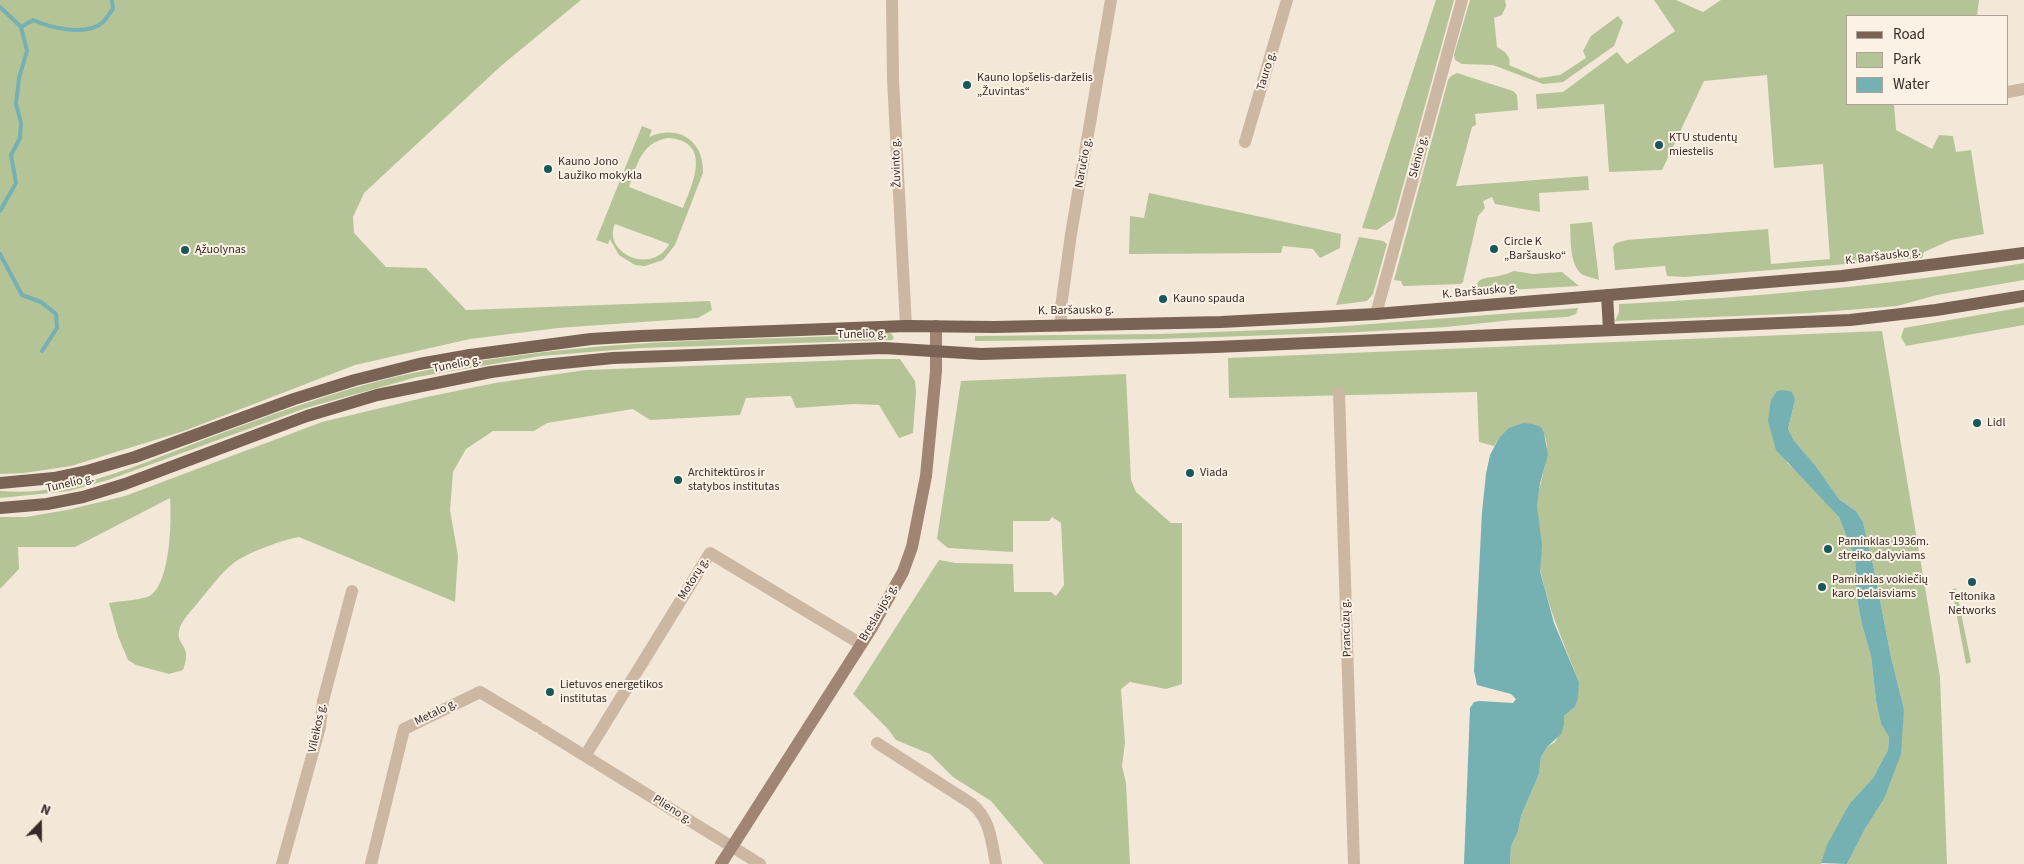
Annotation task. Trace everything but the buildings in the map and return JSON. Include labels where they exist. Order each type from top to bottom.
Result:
[{"type":"main road","name":"K. Baršausko g.","points":[[936,326],[1061,326],[1221,322],[1376,314],[1842,276],[2024,253]]},
{"type":"main road","points":[[1607,295],[1609,330]]},
{"type":"main road","points":[[937,351],[981,354],[1215,348],[1865,319],[2024,296]]},
{"type":"main road","name":"Tunelio g.","points":[[0,483],[54,478],[87,471],[135,457],[294,399],[355,380],[419,364],[470,355],[591,339],[631,336],[936,326]]},
{"type":"main road","name":"Tunelio g.","points":[[0,508],[46,504],[83,497],[125,484],[307,416],[377,395],[491,372],[613,358],[884,348],[937,351]]},
{"type":"street","name":"Žuvinto g.","points":[[892,0],[894,89],[906,326]]},
{"type":"street","name":"Naručio g.","points":[[1061,326],[1060,307],[1071,234],[1112,0]]},
{"type":"street","name":"Tauro g.","points":[[1245,142],[1287,0]]},
{"type":"street","name":"Slėnio g.","points":[[1376,314],[1462,0]]},
{"type":"street","points":[[2009,92],[2024,89]]},
{"type":"street","name":"Breslaujos g.","points":[[721,864],[861,644],[903,572],[912,547],[926,476],[937,351],[936,326]]},
{"type":"street","name":"Prancūzų g.","points":[[1339,393],[1354,864]]},
{"type":"street","name":"Motorų g.","points":[[585,756],[710,553],[861,644]]},
{"type":"street","name":"Vileikos g.","points":[[282,864],[320,727],[323,701],[352,591]]},
{"type":"street","name":"Metalo g.","points":[[371,864],[404,729],[480,692],[585,756]]},
{"type":"street","points":[[877,743],[972,804],[982,813],[996,864]]},
{"type":"street","name":"Plieno g.","points":[[585,756],[760,864]]},
{"type":"green space","name":"Ąžuolynas","points":[[0,0],[581,0],[502,65],[364,193],[353,217],[354,233],[386,267],[426,268],[466,310],[710,301],[712,310],[698,318],[558,328],[470,339],[355,365],[184,431],[71,466],[24,473],[0,474]]},
{"type":"green space","points":[[1436,0],[1454,0],[1395,215],[1393,219],[1377,230],[1362,228]]},
{"type":"green space","points":[[1470,0],[1505,0],[1506,6],[1502,15],[1494,18],[1497,47],[1507,55],[1510,60],[1509,65],[1539,78],[1560,75],[1586,58],[1583,51],[1591,36],[1618,16],[1623,22],[1614,46],[1563,82],[1543,84],[1493,65],[1462,64],[1455,60],[1454,55]]},
{"type":"green space","points":[[1654,0],[1676,0],[1703,12],[1721,0],[1979,0],[1977,15],[1846,15],[1846,105],[1894,105],[1896,130],[1932,149],[1939,135],[1953,136],[1956,152],[1971,150],[1984,234],[1951,240],[1924,252],[1922,258],[1684,277],[1667,276],[1665,266],[1615,270],[1613,247],[1616,243],[1627,240],[1768,229],[1771,264],[1830,259],[1823,164],[1774,168],[1767,75],[1704,81],[1662,170],[1609,172],[1604,104],[1537,109],[1536,94],[1563,92],[1617,52],[1627,64],[1675,31]]},
{"type":"green space","points":[[1457,73],[1513,91],[1517,95],[1518,110],[1475,114],[1476,125],[1472,127],[1456,186],[1588,176],[1589,190],[1539,193],[1540,212],[1495,204],[1492,197],[1483,201],[1485,208],[1478,216],[1463,282],[1461,284],[1403,286],[1401,281],[1394,280],[1448,80]]},
{"type":"green space","points":[[642,126],[652,130],[649,137],[670,133],[680,134],[688,138],[699,152],[703,173],[675,245],[663,260],[645,266],[635,265],[619,255],[610,239],[608,244],[596,240]],"holes":[[[667,138],[681,141],[690,146],[695,155],[694,176],[683,208],[629,187],[641,156],[651,145]],[[615,224],[669,244],[669,245],[660,254],[650,259],[639,259],[629,256],[621,251],[615,243],[613,234]]]},
{"type":"green space","points":[[1149,193],[1341,234],[1340,248],[1320,258],[1313,249],[1283,246],[1281,253],[1129,254],[1130,216],[1144,218]]},
{"type":"green space","points":[[1592,222],[1599,280],[1583,275],[1578,271],[1572,252],[1570,224]]},
{"type":"green space","points":[[1359,237],[1383,241],[1387,244],[1373,294],[1367,301],[1336,305]]},
{"type":"green space","points":[[2024,263],[2024,280],[1937,295],[1897,306],[1811,313],[1615,321],[1619,312],[1619,304],[1822,290],[1924,278]]},
{"type":"green space","points":[[1514,271],[1533,274],[1562,272],[1579,286],[1473,292],[1477,283],[1482,279]]},
{"type":"green space","points":[[2024,307],[2024,325],[1906,346],[1901,337],[1904,328]]},
{"type":"green space","points":[[1578,308],[1576,314],[1568,317],[1360,332],[1160,339],[975,341],[975,336],[1159,334],[1319,328]]},
{"type":"green space","points":[[1882,331],[1940,677],[1947,864],[1847,864],[1865,829],[1884,799],[1904,709],[1891,657],[1863,522],[1856,511],[1839,499],[1815,465],[1794,442],[1788,429],[1795,400],[1784,390],[1787,463],[1805,478],[1839,517],[1855,558],[1857,599],[1871,656],[1876,701],[1881,724],[1889,737],[1888,750],[1873,778],[1850,803],[1821,864],[1510,864],[1511,846],[1518,832],[1521,816],[1539,774],[1541,757],[1547,747],[1555,742],[1564,725],[1564,716],[1575,707],[1579,682],[1553,615],[1540,568],[1537,508],[1547,450],[1546,439],[1541,430],[1533,424],[1499,438],[1494,446],[1479,442],[1477,392],[1229,398],[1228,358]]},
{"type":"green space","points":[[891,333],[894,338],[892,340],[640,348],[541,356],[417,377],[306,408],[108,480],[69,491],[0,498],[0,491],[26,492],[51,489],[101,478],[299,405],[377,381],[432,369],[518,355],[605,346]]},
{"type":"green space","points":[[900,359],[915,381],[913,433],[899,438],[879,405],[854,404],[796,408],[791,396],[746,398],[740,415],[650,420],[633,409],[547,423],[534,431],[493,431],[466,449],[453,472],[450,510],[458,556],[455,602],[299,537],[249,554],[235,562],[219,577],[180,627],[179,636],[186,655],[183,670],[169,674],[136,665],[128,660],[118,636],[109,603],[148,597],[157,588],[166,564],[171,521],[170,498],[75,547],[18,547],[19,569],[0,589],[0,517],[26,517],[67,510],[125,496],[322,422],[495,383],[586,370]]},
{"type":"green space","points":[[1126,374],[1131,480],[1136,492],[1171,523],[1182,523],[1182,684],[1166,689],[1130,682],[1121,689],[1125,743],[1122,766],[1126,783],[1130,864],[1044,864],[991,801],[953,777],[930,754],[896,740],[888,729],[853,694],[939,560],[956,563],[1013,564],[1014,592],[1051,592],[1056,596],[1064,585],[1061,523],[1052,517],[1049,521],[1013,521],[1013,552],[948,548],[937,539],[961,381]]},
{"type":"green space","points":[[1956,588],[1971,662],[1966,664],[1952,590]]},
{"type":"water","points":[[1777,391],[1792,392],[1795,400],[1788,429],[1794,441],[1815,465],[1839,499],[1856,511],[1863,522],[1891,657],[1904,709],[1901,754],[1884,799],[1865,829],[1847,864],[1821,863],[1827,845],[1850,803],[1873,778],[1888,750],[1889,737],[1881,724],[1876,701],[1871,656],[1857,599],[1855,558],[1839,517],[1776,450],[1768,421],[1771,400]]},
{"type":"water","points":[[1523,423],[1541,427],[1544,433],[1548,455],[1540,483],[1537,506],[1542,546],[1540,571],[1554,623],[1579,682],[1578,698],[1575,707],[1564,716],[1561,734],[1547,747],[1541,757],[1539,774],[1521,816],[1518,832],[1511,846],[1510,864],[1464,864],[1470,708],[1474,702],[1479,701],[1513,703],[1516,699],[1511,694],[1477,685],[1474,671],[1482,512],[1486,474],[1490,455],[1499,438],[1509,428]]},
{"type":"waterway","points":[[0,211],[16,183],[11,155],[20,138],[21,123],[16,104],[19,78],[27,51],[21,27],[33,20],[69,30],[96,27],[106,19],[113,9],[112,0]]},
{"type":"waterway","points":[[0,7],[21,27]]},
{"type":"waterway","points":[[0,254],[22,295],[41,302],[56,314],[57,328],[42,351]]},
{"type":"place","name":"Kauno lopšelis-darželis „Žuvintas“","points":[[967,85]]},
{"type":"place","name":"KTU studentų miestelis","points":[[1659,145]]},
{"type":"place","name":"Kauno Jono Laužiko mokykla","points":[[548,169]]},
{"type":"place","name":"Circle K „Baršausko“","points":[[1494,249]]},
{"type":"place","name":"Ąžuolynas","points":[[185,250]]},
{"type":"place","name":"Kauno spauda","points":[[1163,299]]},
{"type":"place","name":"Lidl","points":[[1977,423]]},
{"type":"place","name":"Viada","points":[[1190,473]]},
{"type":"place","name":"Architektūros ir statybos institutas","points":[[678,480]]},
{"type":"place","name":"Paminklas 1936m. streiko dalyviams","points":[[1828,549]]},
{"type":"place","name":"Teltonika Networks","points":[[1972,582]]},
{"type":"place","name":"Paminklas vokiečių karo belaisviams","points":[[1822,587]]},
{"type":"place","name":"Lietuvos energetikos institutas","points":[[550,692]]}]
